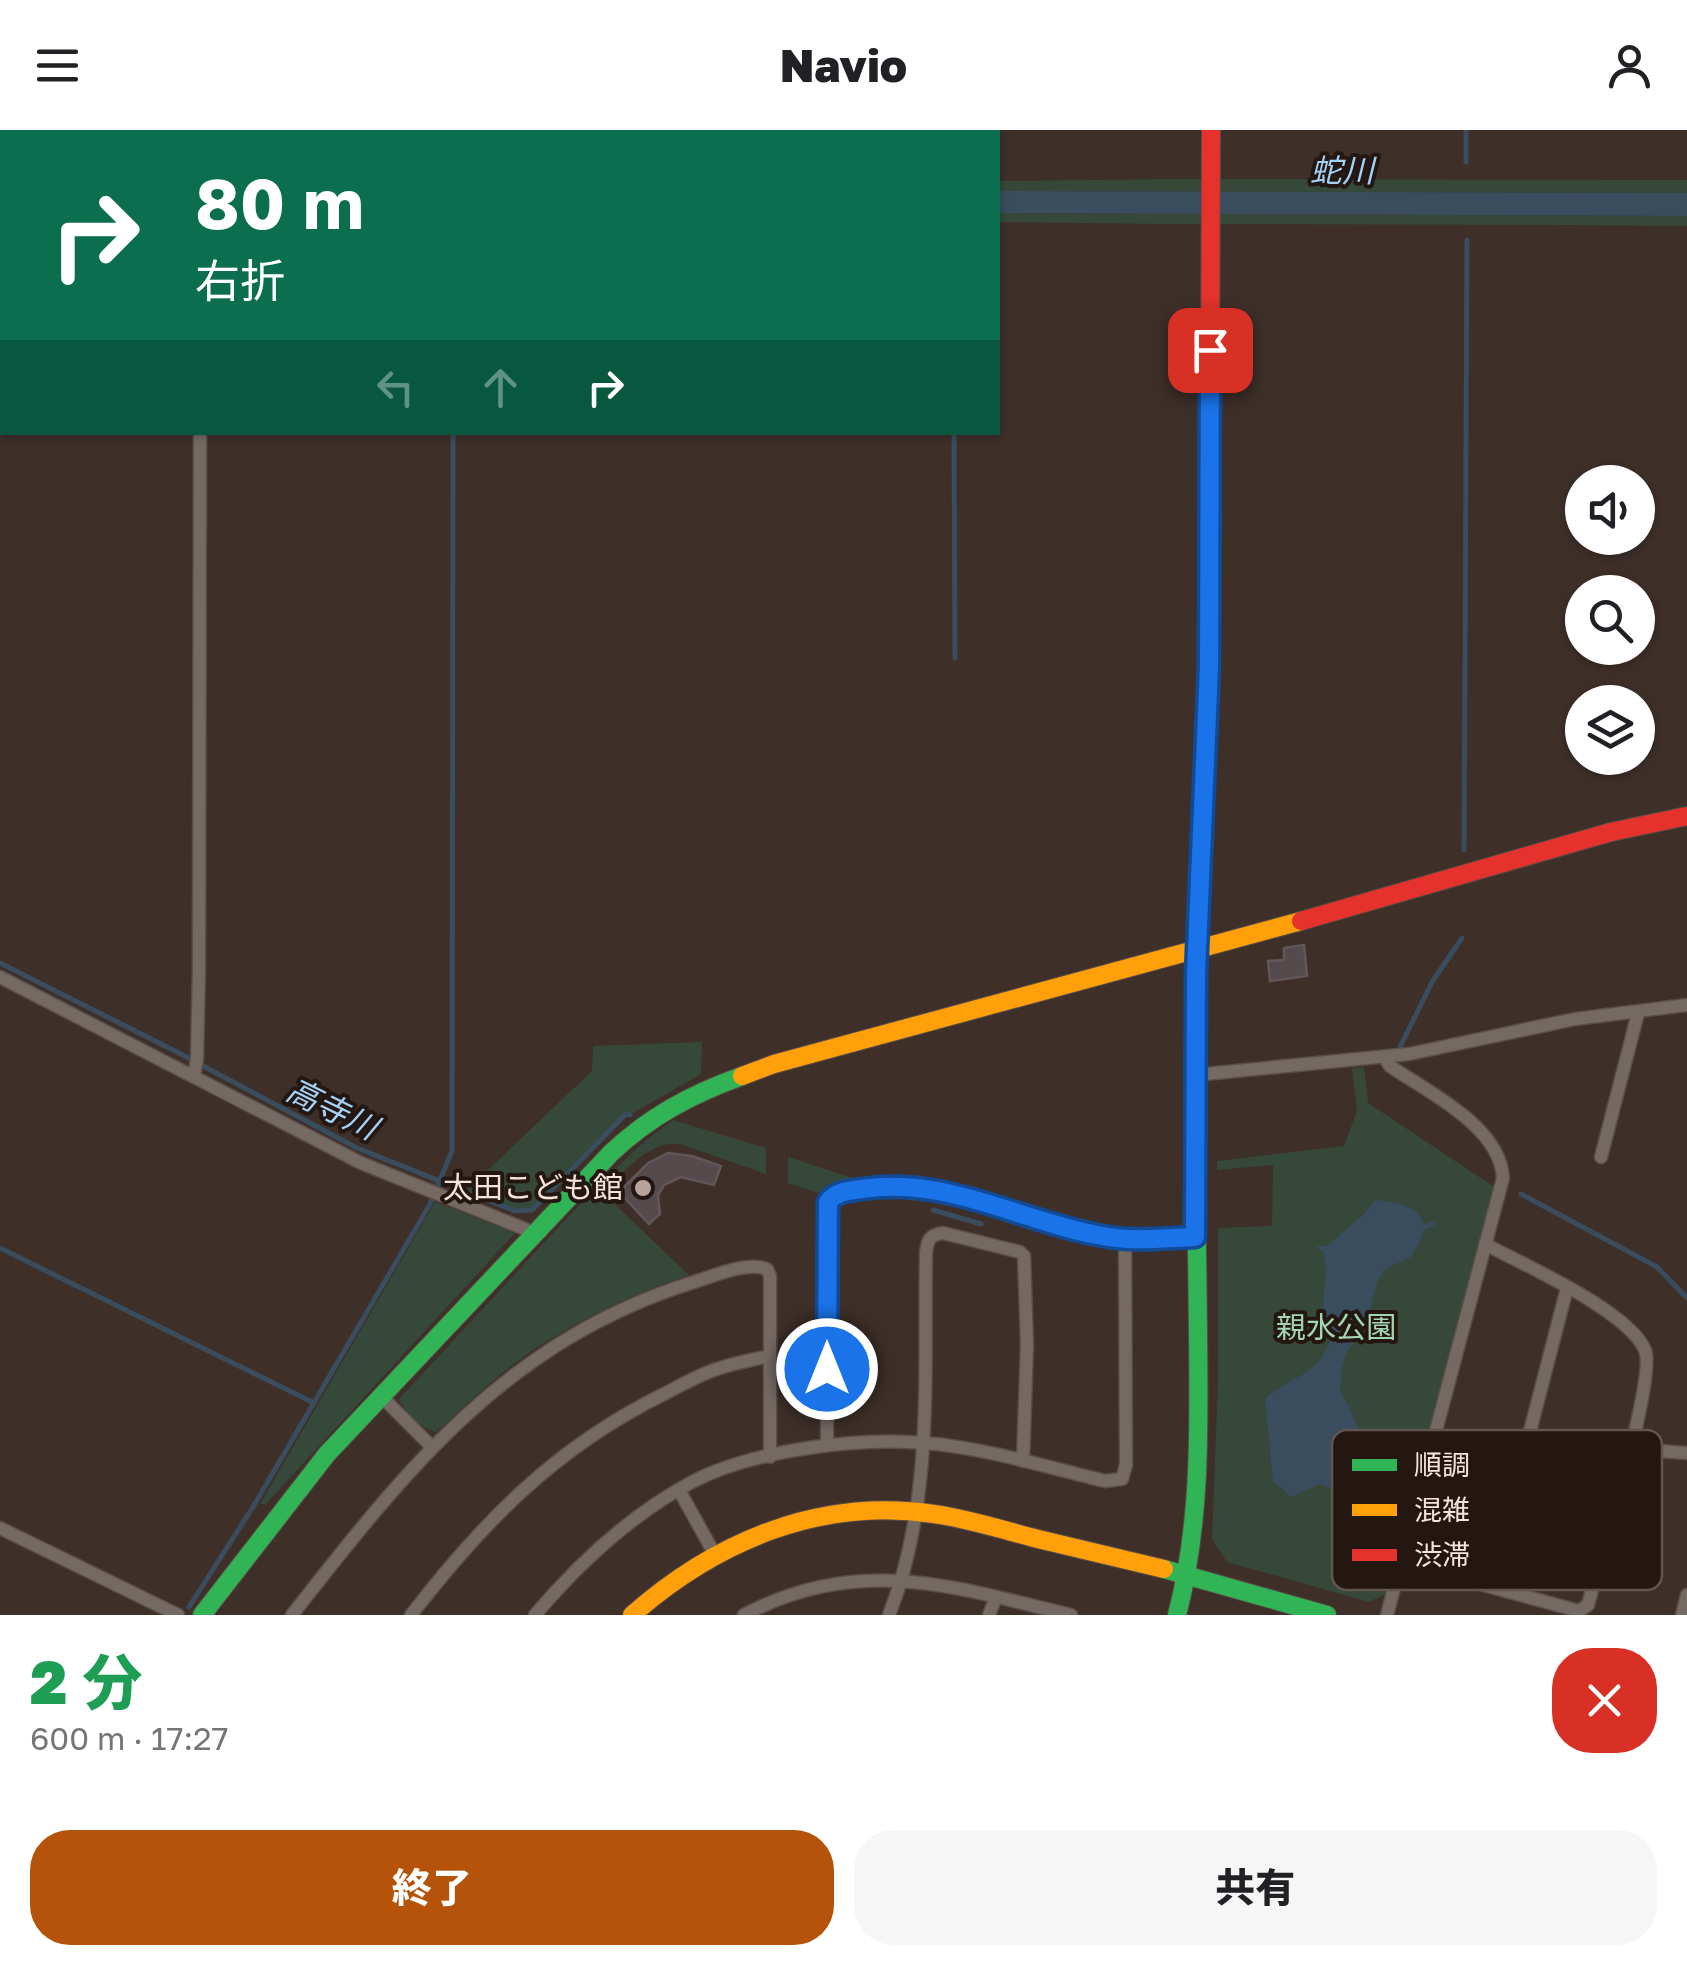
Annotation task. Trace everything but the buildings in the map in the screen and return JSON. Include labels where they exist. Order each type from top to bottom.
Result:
[{"type":"street","points":[[1177,1615],[1188,1573],[1199,1456],[1195,1075],[1209,666],[1211,130]]},
{"type":"street","points":[[194,1076],[198,1059],[200,435]]},
{"type":"street","points":[[202,1615],[294,1493],[382,1397],[636,1129],[667,1108],[774,1064],[873,1040],[1610,832],[1687,816]]},
{"type":"street","points":[[0,977],[361,1163],[532,1235]]},
{"type":"street","points":[[1195,1075],[1384,1057],[1575,1020],[1687,1005]]},
{"type":"street","points":[[1601,1157],[1638,1013]]},
{"type":"street","points":[[1384,1057],[1390,1066],[1482,1130],[1496,1151],[1504,1178],[1436,1430]]},
{"type":"street","points":[[827,1444],[831,1197],[880,1186],[933,1189],[976,1198],[1074,1230],[1126,1240],[1195,1237]]},
{"type":"street","points":[[890,1615],[918,1512],[929,1239],[943,1234],[1024,1256],[1026,1406],[1022,1461]]},
{"type":"street","points":[[535,1615],[564,1582],[631,1521],[695,1480],[770,1457],[827,1444],[923,1442],[1114,1482],[1126,1475],[1126,1240]]},
{"type":"street","points":[[1486,1244],[1608,1312],[1645,1347],[1646,1388],[1635,1430]]},
{"type":"street","points":[[292,1615],[431,1446],[512,1375],[550,1348],[630,1305],[752,1266],[767,1269],[770,1276],[770,1457]]},
{"type":"street","points":[[1530,1430],[1567,1288]]},
{"type":"street","points":[[411,1615],[476,1538],[562,1454],[624,1414],[715,1369],[769,1356]]},
{"type":"street","points":[[382,1397],[431,1446]]},
{"type":"street","points":[[1662,1451],[1687,1453]]},
{"type":"street","points":[[679,1490],[714,1553]]},
{"type":"street","points":[[632,1615],[653,1595],[714,1553],[764,1531],[824,1515],[871,1510],[918,1512],[1188,1573],[1328,1615]]},
{"type":"street","points":[[0,1528],[178,1615]]},
{"type":"street","points":[[744,1615],[810,1589],[902,1579],[1071,1615]]},
{"type":"street","points":[[1387,1615],[1393,1590]]},
{"type":"street","points":[[1505,1590],[1579,1610],[1588,1605],[1592,1590]]},
{"type":"street","points":[[1682,1615],[1687,1595]]},
{"type":"street","points":[[989,1615],[996,1597]]},
{"type":"green space","points":[[1687,180],[1687,193],[1000,191],[1000,181]]},
{"type":"green space","points":[[1000,213],[1687,216],[1687,226],[1000,222]]},
{"type":"green space","points":[[702,1042],[701,1074],[626,1114],[532,1210],[515,1211],[469,1193],[472,1185],[592,1071],[593,1046]]},
{"type":"green space","name":"親水公園","points":[[1364,1067],[1368,1103],[1497,1189],[1431,1430],[1332,1430],[1332,1590],[1388,1590],[1369,1602],[1227,1562],[1212,1539],[1218,1228],[1272,1226],[1273,1165],[1217,1170],[1217,1161],[1344,1146],[1357,1111],[1352,1068]]},
{"type":"green space","points":[[673,1120],[766,1148],[766,1174],[680,1144],[657,1147],[637,1160],[604,1194],[689,1275],[619,1302],[552,1338],[501,1374],[436,1432],[420,1424],[399,1399],[594,1189]]},
{"type":"green space","points":[[788,1157],[862,1181],[819,1193],[788,1183]]},
{"type":"green space","points":[[435,1202],[515,1233],[266,1504],[260,1504]]},
{"type":"water","points":[[1000,191],[1687,193],[1687,216],[1000,213]]},
{"type":"water","points":[[1375,1200],[1402,1205],[1419,1215],[1423,1232],[1410,1258],[1386,1268],[1378,1280],[1364,1329],[1346,1353],[1340,1389],[1360,1430],[1332,1430],[1332,1488],[1320,1484],[1291,1497],[1273,1481],[1265,1399],[1313,1367],[1327,1349],[1331,1336],[1322,1315],[1324,1251],[1317,1248],[1326,1247]]},
{"type":"waterway","points":[[1466,130],[1466,162]]},
{"type":"waterway","points":[[1464,850],[1467,240]]},
{"type":"waterway","points":[[189,1607],[253,1507],[430,1204],[452,1151],[453,435]]},
{"type":"waterway","points":[[954,435],[955,658]]},
{"type":"waterway","points":[[1400,1047],[1432,982],[1462,938]]},
{"type":"waterway","name":"高寺川","points":[[0,963],[357,1148],[515,1211],[532,1210],[626,1114],[630,1115]]},
{"type":"waterway","points":[[1521,1194],[1657,1267],[1687,1298]]},
{"type":"waterway","name":"高寺川","points":[[933,1210],[981,1224]]},
{"type":"waterway","points":[[1421,1228],[1433,1224]]},
{"type":"waterway","points":[[0,1248],[314,1403]]},
{"type":"traffic: fast","points":[[1177,1615],[1191,1545],[1198,1440],[1197,1003]]},
{"type":"traffic: fast","points":[[202,1615],[327,1454],[611,1153],[672,1107],[742,1076]]},
{"type":"traffic: fast","points":[[1164,1569],[1327,1615]]},
{"type":"traffic: slow","points":[[742,1076],[774,1064],[1301,921]]},
{"type":"traffic: slow","points":[[632,1615],[664,1589],[734,1546],[772,1530],[851,1512],[892,1510],[947,1516],[1164,1569]]},
{"type":"traffic: jam","points":[[1197,1003],[1209,666],[1211,130]]},
{"type":"traffic: jam","points":[[1301,921],[1611,832],[1687,816]]},
{"type":"place","name":"太田こども館","points":[[643,1188]]},
{"type":"route","points":[[827,1369],[828,1202],[839,1193],[880,1186],[933,1189],[1102,1236],[1126,1240],[1195,1237],[1196,974],[1209,666],[1210,350]]},
{"type":"water label","name":"蛇川","points":[[1342,171]]}]
